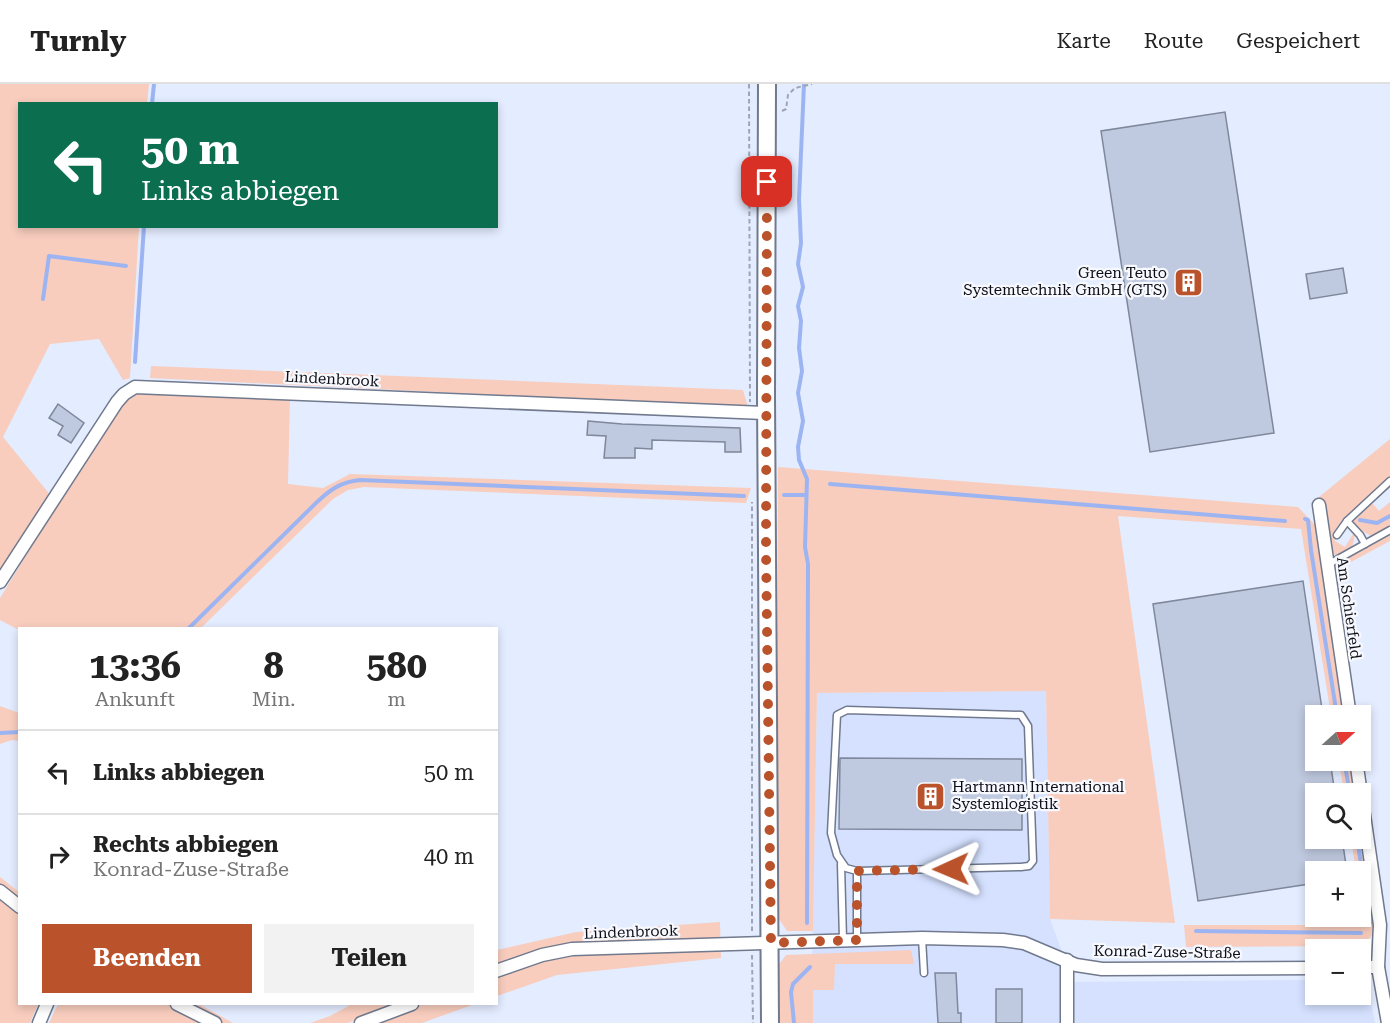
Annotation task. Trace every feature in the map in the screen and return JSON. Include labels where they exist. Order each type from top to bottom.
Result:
[{"type":"main road","points":[[767,84],[760,413],[771,943],[770,1023]]},
{"type":"street","name":"Lindenbrook","points":[[0,582],[117,402],[135,387],[760,413]]},
{"type":"street","name":"Am Schierfeld","points":[[1319,505],[1348,705]]},
{"type":"street","points":[[1358,771],[1380,925],[1378,967],[1388,1023]]},
{"type":"street","points":[[0,891],[18,905]]},
{"type":"street","name":"Konrad-Zuse-Straße","points":[[771,943],[922,938],[1024,942],[1076,965],[1102,969],[1305,968]]},
{"type":"street","name":"Lindenbrook","points":[[498,970],[542,955],[572,949],[771,943]]},
{"type":"street","points":[[1378,967],[1390,947]]},
{"type":"street","points":[[1067,960],[1067,1023]]},
{"type":"street","points":[[1371,967],[1378,967]]},
{"type":"street","points":[[39,1023],[47,1005]]},
{"type":"street","points":[[179,1005],[215,1023]]},
{"type":"street","points":[[361,1023],[409,1005]]},
{"type":"lane","points":[[1337,535],[1347,521],[1390,481]]},
{"type":"lane","points":[[1347,521],[1365,544]]},
{"type":"lane","points":[[1328,564],[1390,530]]},
{"type":"lane","points":[[841,863],[846,868],[857,871],[1029,866],[1034,861],[1028,726],[1025,719],[1021,715],[847,710],[837,715],[831,833],[841,863],[843,940]]},
{"type":"lane","points":[[857,871],[857,940]]},
{"type":"lane","points":[[922,938],[924,973]]},
{"type":"path","points":[[749,84],[750,400],[760,413]]},
{"type":"path","points":[[753,497],[750,507],[753,1023]]},
{"type":"shaded area","points":[[0,84],[149,84],[147,102],[18,102],[18,228],[139,228],[130,378],[123,380],[99,339],[50,344],[3,437],[51,496],[0,573]]},
{"type":"shaded area","points":[[151,366],[743,390],[748,407],[150,378]]},
{"type":"shaded area","points":[[141,392],[290,398],[288,484],[323,488],[350,474],[751,488],[746,503],[364,487],[348,490],[333,499],[202,627],[18,627],[18,629],[0,620],[0,598],[115,411],[131,396]]},
{"type":"shaded area","points":[[1390,439],[1390,478],[1342,520],[1333,533],[1335,541],[1345,547],[1353,534],[1355,535],[1352,547],[1336,555],[1330,553],[1326,548],[1319,497]]},
{"type":"shaded area","points":[[778,467],[1298,507],[1316,526],[1343,705],[1329,705],[1301,529],[1118,516],[1175,923],[1050,919],[1046,691],[817,693],[813,931],[787,931],[777,916]]},
{"type":"shaded area","points":[[1390,502],[1390,527],[1371,536],[1355,527],[1353,521],[1372,503],[1379,511]]},
{"type":"shaded area","points":[[1390,533],[1390,541],[1340,568],[1337,563]]},
{"type":"shaded area","points":[[1046,691],[1050,919],[1073,982],[1305,980],[1305,1005],[1371,1005],[1371,1001],[1375,1023],[811,1023],[817,693]]},
{"type":"shaded area","points":[[0,706],[18,713],[18,741],[12,740],[0,744]]},
{"type":"shaded area","points":[[1341,771],[1354,771],[1355,783],[1342,783]]},
{"type":"shaded area","points":[[1353,849],[1365,849],[1367,861],[1354,861]]},
{"type":"shaded area","points":[[0,877],[18,891],[18,1005],[38,1005],[30,1023],[0,1023]]},
{"type":"shaded area","points":[[1371,893],[1376,932],[1368,939],[1305,939],[1305,946],[1186,947],[1184,925],[1371,927]]},
{"type":"shaded area","points":[[720,922],[721,958],[557,975],[498,996],[498,950],[576,932]]},
{"type":"shaded area","points":[[911,950],[914,964],[835,964],[834,990],[813,990],[813,1023],[773,1023],[777,967],[786,955]]},
{"type":"shaded area","points":[[58,1005],[201,1005],[233,1023],[49,1023]]},
{"type":"shaded area","points":[[350,1005],[472,1005],[422,1023],[362,1023],[360,1019],[347,1023],[310,1023]]},
{"type":"building","name":"Green Teuto Systemtechnik GmbH (GTS)","points":[[1225,112],[1274,433],[1150,452],[1101,131]]},
{"type":"building","points":[[1343,268],[1347,293],[1310,299],[1306,274]]},
{"type":"building","points":[[58,404],[84,423],[71,443],[58,435],[63,426],[49,418]]},
{"type":"building","points":[[588,421],[740,428],[741,452],[725,452],[725,442],[652,440],[652,449],[635,448],[635,458],[604,458],[606,436],[587,435]]},
{"type":"building","points":[[1303,581],[1321,705],[1305,705],[1305,771],[1332,771],[1333,783],[1305,783],[1305,849],[1344,849],[1345,861],[1305,861],[1305,885],[1198,901],[1153,604]]},
{"type":"building","name":"Hartmann International Systemlogistik","points":[[840,758],[1022,759],[1022,830],[839,829]]},
{"type":"building","points":[[935,973],[956,973],[958,1013],[961,1013],[961,1023],[938,1023]]},
{"type":"building","points":[[996,989],[1022,989],[1022,1023],[996,1023]]},
{"type":"waterway","points":[[152,102],[154,84]]},
{"type":"waterway","points":[[804,84],[799,199],[801,243],[798,264],[803,287],[798,306],[801,321],[799,348],[802,371],[798,393],[803,421],[798,447],[799,460],[807,479],[805,547],[808,564],[807,923]]},
{"type":"waterway","points":[[135,362],[144,228]]},
{"type":"waterway","points":[[43,299],[49,256],[126,266]]},
{"type":"waterway","points":[[190,627],[322,497],[347,482],[360,480],[744,496]]},
{"type":"waterway","points":[[830,484],[1285,521]]},
{"type":"waterway","points":[[784,495],[805,495]]},
{"type":"waterway","points":[[1360,520],[1377,523],[1390,516]]},
{"type":"waterway","points":[[1305,519],[1308,520],[1335,705]]},
{"type":"waterway","points":[[0,733],[18,732]]},
{"type":"waterway","points":[[1346,771],[1348,783]]},
{"type":"waterway","points":[[1359,849],[1361,861]]},
{"type":"waterway","points":[[1196,931],[1361,933]]},
{"type":"waterway","points":[[794,1023],[791,992],[793,984],[810,967]]},
{"type":"place","name":"Green Teuto Systemtechnik GmbH (GTS)","points":[[1188,282]]},
{"type":"place","name":"Hartmann International Systemlogistik","points":[[931,796]]},
{"type":"route","points":[[767,182],[766,548],[771,943],[857,940],[857,871],[951,869]]}]
